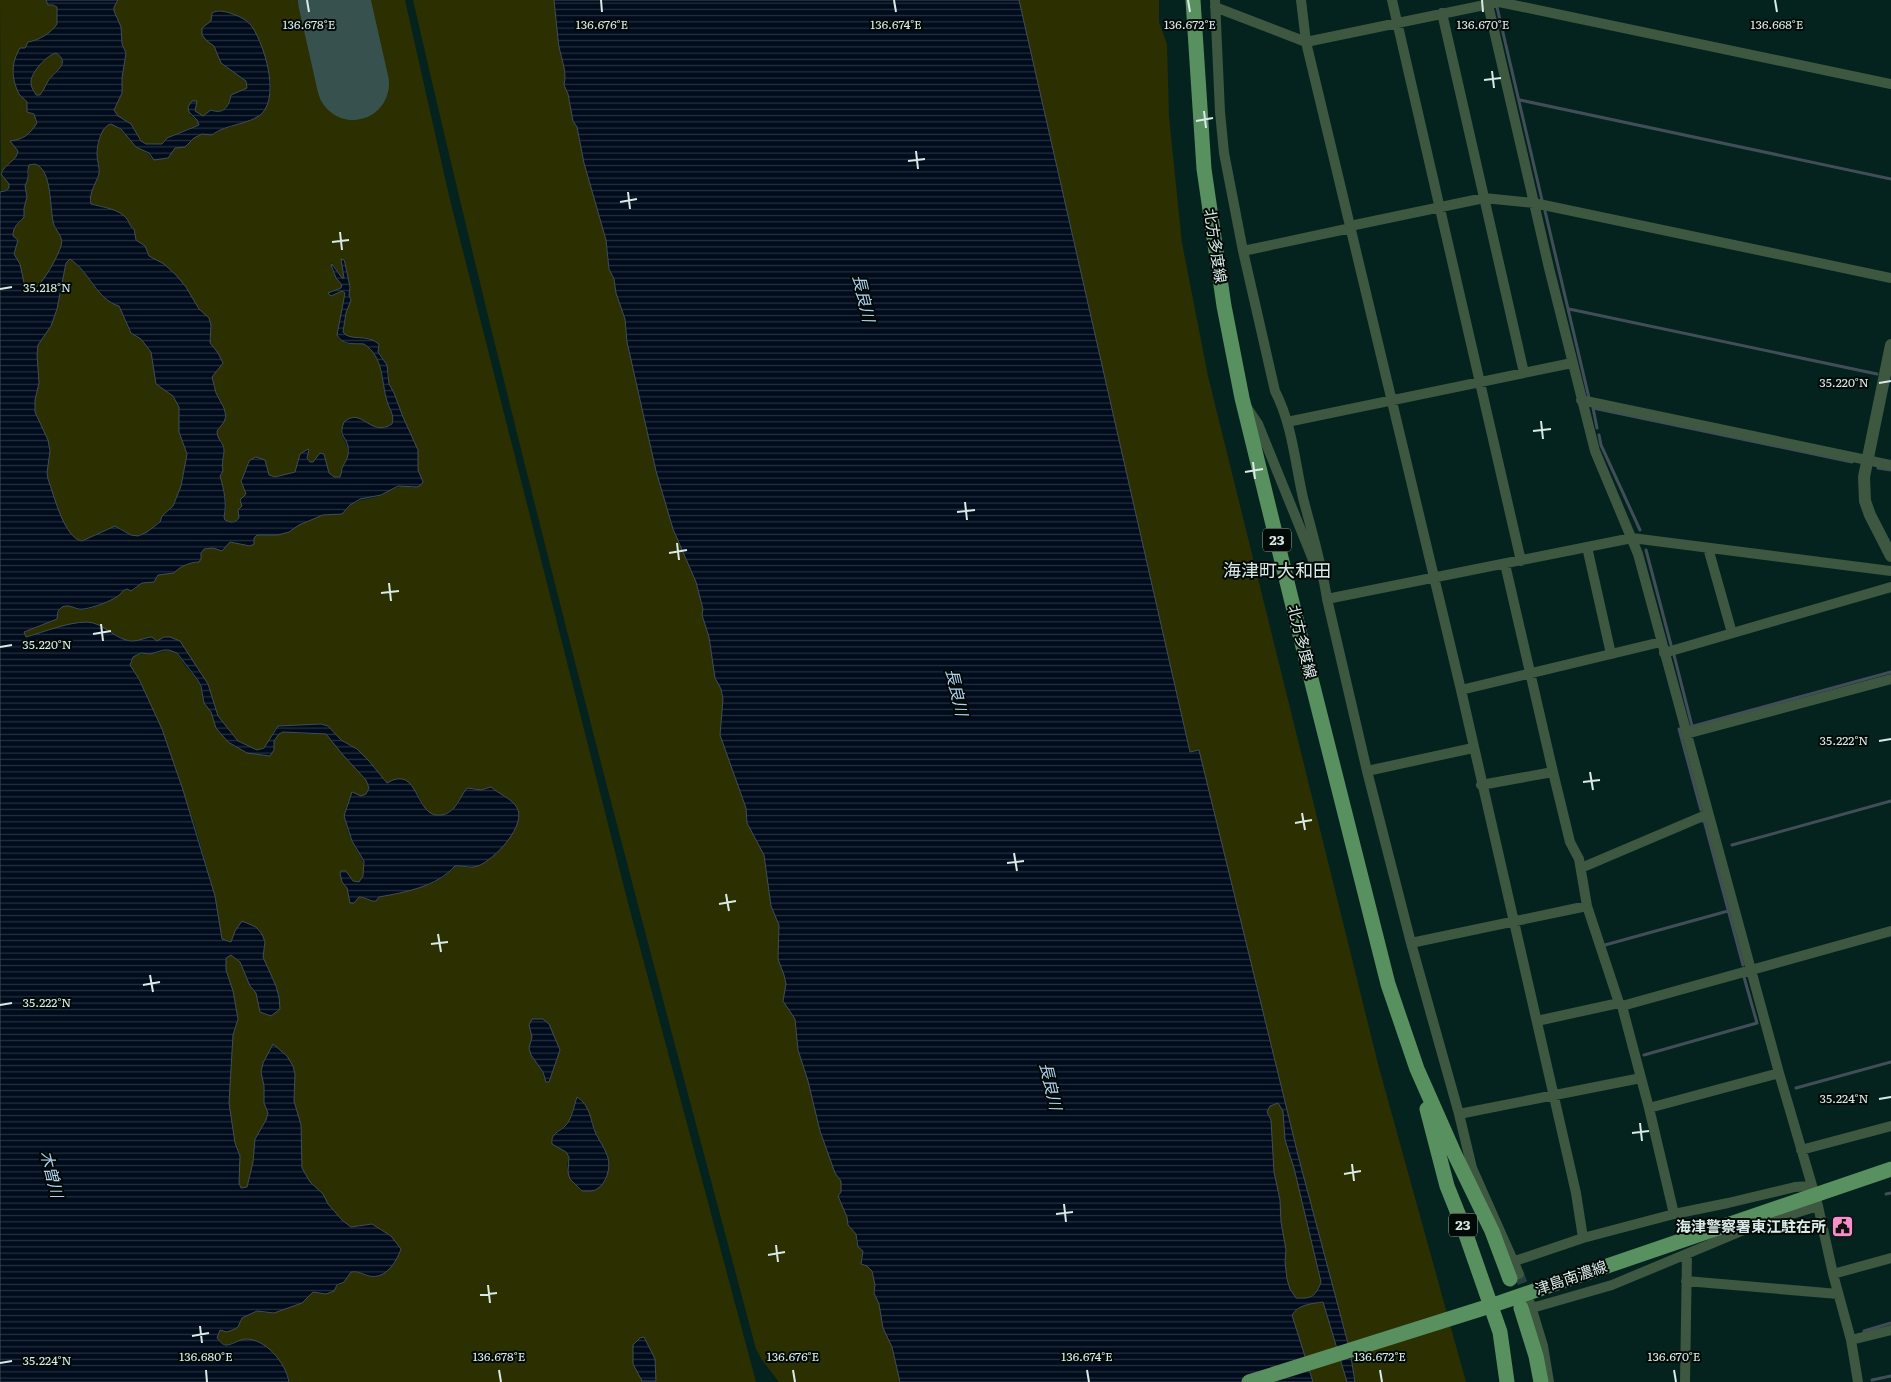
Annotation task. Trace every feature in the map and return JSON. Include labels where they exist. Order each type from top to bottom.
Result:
[{"type":"main road","name":"北方多度線","points":[[1193,0],[1204,169],[1224,306],[1242,398],[1388,984],[1417,1069]]},
{"type":"main road","points":[[1417,1069],[1455,1155],[1515,1277]]},
{"type":"main road","name":"23","points":[[1417,1069],[1447,1186],[1500,1332],[1507,1382]]},
{"type":"main road","name":"津島南濃線","points":[[1249,1382],[1490,1306],[1891,1169]]},
{"type":"main road","points":[[1526,1304],[1540,1382]]},
{"type":"street","points":[[1301,0],[1306,42],[1461,690],[1481,786],[1576,1192],[1583,1238]]},
{"type":"street","points":[[1392,0],[1521,560]]},
{"type":"street","points":[[1488,2],[1581,400],[1595,451],[1632,538],[1814,1196],[1851,1340],[1858,1382]]},
{"type":"street","points":[[1515,1277],[1514,1261],[1472,1168],[1459,1114],[1411,943],[1367,771],[1327,599],[1324,575],[1304,499],[1287,422],[1283,407],[1275,391],[1243,251],[1224,153],[1220,112],[1215,3],[1306,42],[1488,2],[1499,2],[1891,84]]},
{"type":"street","points":[[1442,13],[1524,373]]},
{"type":"street","points":[[1243,251],[1484,198],[1534,203],[1891,278]]},
{"type":"street","points":[[1891,345],[1864,477],[1865,501],[1891,556]]},
{"type":"street","points":[[1287,422],[1572,363]]},
{"type":"street","points":[[1242,398],[1258,424],[1294,511],[1327,599]]},
{"type":"street","points":[[1581,400],[1891,465]]},
{"type":"street","points":[[1327,599],[1632,538],[1891,572]]},
{"type":"street","points":[[1587,547],[1611,654]]},
{"type":"street","points":[[1708,548],[1732,633]]},
{"type":"street","points":[[1505,564],[1570,842],[1579,859],[1587,906],[1620,1004],[1641,1078],[1674,1214]]},
{"type":"street","points":[[1664,653],[1891,587]]},
{"type":"street","points":[[1461,690],[1661,642]]},
{"type":"street","points":[[1686,734],[1891,678]]},
{"type":"street","points":[[1367,771],[1473,748]]},
{"type":"street","points":[[1481,786],[1553,772]]},
{"type":"street","points":[[1581,868],[1708,814]]},
{"type":"street","points":[[1411,943],[1587,906]]},
{"type":"street","points":[[1537,1021],[1620,1004],[1891,931]]},
{"type":"street","points":[[1649,1108],[1779,1072]]},
{"type":"street","points":[[1459,1114],[1641,1078]]},
{"type":"street","points":[[1801,1150],[1891,1126]]},
{"type":"street","points":[[1514,1261],[1583,1238],[1674,1214],[1728,1204],[1795,1187],[1814,1196]]},
{"type":"street","points":[[1549,1382],[1543,1346],[1526,1304],[1612,1285],[1756,1225],[1814,1196]]},
{"type":"street","points":[[1685,1382],[1687,1254]]},
{"type":"street","points":[[1833,1274],[1891,1258]]},
{"type":"street","points":[[1686,1281],[1838,1294]]},
{"type":"street","points":[[1851,1340],[1891,1330]]},
{"type":"green space","points":[[0,0],[46,0],[48,5],[57,7],[56,27],[42,38],[31,41],[15,62],[14,79],[20,94],[26,99],[29,109],[36,118],[37,124],[36,128],[29,135],[11,141],[18,151],[18,155],[4,178],[10,184],[9,188],[1,192]]},
{"type":"green space","points":[[118,0],[405,0],[450,200],[627,899],[756,1382],[654,1382],[656,1381],[633,1345],[633,1364],[644,1382],[289,1382],[288,1375],[270,1350],[234,1342],[227,1345],[222,1344],[217,1338],[220,1329],[227,1332],[235,1329],[242,1318],[257,1311],[265,1313],[313,1292],[326,1294],[344,1282],[351,1272],[360,1272],[366,1275],[395,1262],[399,1254],[384,1232],[372,1224],[351,1227],[342,1220],[328,1204],[323,1194],[310,1182],[302,1168],[301,1125],[294,1101],[295,1074],[293,1066],[287,1056],[273,1045],[263,1063],[264,1103],[268,1113],[255,1139],[253,1162],[247,1187],[241,1189],[239,1183],[240,1156],[235,1143],[229,1103],[233,1035],[238,1019],[233,991],[226,970],[226,959],[231,955],[240,962],[250,986],[256,993],[260,1012],[271,1016],[276,986],[263,957],[265,942],[262,934],[256,927],[233,938],[230,942],[222,939],[215,896],[195,825],[147,696],[130,665],[133,657],[168,651],[174,652],[197,680],[204,702],[225,736],[235,747],[268,756],[274,746],[274,741],[283,732],[326,734],[366,780],[369,788],[366,794],[361,797],[352,793],[345,813],[345,822],[349,834],[364,867],[364,872],[359,882],[340,877],[347,888],[349,899],[354,903],[359,897],[365,897],[372,901],[382,896],[425,886],[446,875],[455,866],[469,868],[515,830],[518,814],[509,800],[491,787],[481,790],[474,788],[459,799],[454,808],[444,815],[435,816],[427,812],[418,794],[404,780],[398,779],[387,783],[357,749],[341,740],[328,726],[321,724],[284,725],[274,730],[269,742],[257,750],[238,741],[218,716],[208,684],[164,637],[157,641],[147,638],[131,641],[94,624],[79,623],[26,637],[24,632],[57,619],[60,608],[66,605],[81,610],[98,606],[124,590],[134,590],[142,583],[154,582],[158,575],[174,573],[185,565],[199,562],[204,549],[230,542],[246,545],[253,544],[254,537],[257,535],[278,535],[289,532],[299,525],[323,515],[346,510],[358,501],[377,497],[401,487],[413,488],[420,475],[415,444],[389,384],[389,374],[385,361],[369,338],[351,337],[343,333],[346,313],[351,300],[349,295],[350,287],[344,260],[341,261],[344,278],[342,278],[331,263],[336,278],[342,285],[341,288],[331,291],[333,295],[342,291],[345,293],[340,326],[337,332],[338,338],[346,344],[364,344],[375,356],[381,370],[387,401],[392,415],[392,424],[385,427],[372,426],[356,418],[350,418],[344,422],[341,434],[348,451],[348,456],[340,477],[334,477],[329,473],[324,454],[320,453],[313,462],[310,462],[305,450],[299,456],[297,471],[287,475],[272,477],[248,462],[247,470],[242,479],[246,494],[238,512],[239,518],[232,522],[225,520],[226,501],[220,476],[223,471],[224,450],[222,442],[217,435],[219,428],[224,422],[221,401],[216,393],[212,377],[223,363],[210,343],[211,330],[186,287],[164,264],[149,256],[145,246],[136,240],[126,218],[102,206],[91,204],[90,200],[99,174],[97,154],[99,141],[104,128],[110,123],[118,127],[137,147],[148,153],[151,158],[167,158],[175,147],[185,147],[194,138],[202,134],[212,135],[219,130],[231,127],[265,110],[271,91],[271,83],[265,57],[258,40],[244,19],[228,12],[211,21],[207,41],[214,46],[221,63],[246,81],[247,88],[231,95],[229,103],[222,110],[211,110],[203,116],[195,111],[192,101],[188,107],[191,116],[199,124],[167,138],[162,144],[146,144],[141,141],[131,124],[118,116],[114,110],[122,93],[126,53],[122,44],[114,7]],"holes":[[[549,1024],[560,1050],[550,1077],[544,1078],[531,1053],[530,1042],[536,1033]],[[577,1098],[588,1109],[596,1133],[608,1156],[581,1191],[570,1179],[567,1165],[569,1157],[554,1134],[568,1123]]]},
{"type":"green space","points":[[413,0],[554,0],[559,45],[565,74],[564,85],[568,94],[573,121],[577,127],[584,163],[606,240],[609,269],[614,279],[616,293],[625,319],[627,342],[656,471],[673,529],[696,582],[703,609],[702,615],[709,637],[715,678],[721,689],[723,699],[720,735],[746,808],[747,823],[764,855],[771,906],[779,925],[778,959],[786,984],[783,1001],[795,1019],[798,1050],[808,1081],[820,1131],[835,1173],[841,1181],[841,1192],[838,1196],[847,1217],[848,1225],[856,1234],[856,1242],[863,1251],[861,1259],[872,1271],[875,1285],[874,1293],[879,1304],[883,1328],[892,1347],[900,1382],[779,1382],[756,1349],[578,676]]},
{"type":"green space","points":[[1019,0],[1159,0],[1159,22],[1167,44],[1169,117],[1182,243],[1208,376],[1378,1064],[1466,1382],[1355,1382],[1350,1351],[1299,1159],[1199,751],[1190,752]]},
{"type":"green space","points":[[56,53],[62,60],[62,64],[48,81],[42,92],[36,95],[31,85],[33,75],[44,61]]},
{"type":"green space","points":[[35,164],[41,168],[48,182],[54,225],[62,243],[50,270],[34,289],[25,287],[19,271],[15,259],[18,243],[13,236],[13,232],[15,225],[20,222],[24,211],[25,186],[29,174],[29,165]]},
{"type":"green space","points":[[70,259],[105,298],[119,306],[131,333],[141,339],[151,352],[156,384],[173,396],[179,407],[179,432],[187,454],[181,486],[173,506],[162,516],[160,521],[147,532],[138,536],[131,535],[118,527],[112,527],[82,541],[76,538],[70,533],[65,524],[48,479],[50,451],[35,412],[35,400],[39,383],[38,345],[51,326],[57,309],[66,263]]},
{"type":"green space","points":[[1278,1103],[1283,1111],[1285,1140],[1294,1168],[1321,1282],[1313,1296],[1306,1298],[1296,1298],[1290,1289],[1287,1279],[1286,1250],[1281,1222],[1280,1200],[1274,1172],[1271,1120],[1267,1112],[1270,1106]]},
{"type":"green space","points":[[1323,1302],[1347,1382],[1313,1382],[1292,1317],[1294,1312],[1301,1307]]},
{"type":"water","name":"木曽川","points":[[46,0],[118,0],[114,11],[121,27],[122,44],[126,53],[122,93],[114,110],[118,116],[131,124],[141,141],[146,144],[162,144],[167,138],[199,125],[189,112],[188,107],[192,101],[197,101],[195,111],[203,116],[211,110],[223,110],[229,103],[231,95],[247,88],[246,81],[221,63],[214,46],[202,35],[202,28],[211,21],[212,13],[218,11],[225,12],[237,15],[246,21],[253,28],[262,47],[270,81],[270,92],[268,103],[260,115],[254,119],[224,128],[212,135],[202,134],[194,138],[185,147],[175,148],[168,158],[154,160],[149,153],[136,147],[121,129],[111,124],[108,125],[102,132],[99,141],[97,154],[99,174],[90,200],[91,204],[110,209],[124,216],[134,229],[136,240],[145,246],[149,256],[164,264],[176,275],[186,287],[199,309],[209,318],[211,325],[210,343],[223,363],[212,377],[216,393],[226,416],[217,431],[224,450],[223,471],[220,476],[225,496],[225,520],[233,522],[239,518],[238,510],[242,506],[240,500],[246,494],[241,481],[250,460],[256,457],[265,460],[269,475],[275,477],[295,472],[300,454],[308,449],[307,458],[310,462],[313,462],[320,453],[324,454],[329,473],[334,477],[340,477],[348,453],[347,443],[342,433],[344,422],[350,418],[356,418],[378,427],[392,424],[392,415],[387,401],[381,370],[375,356],[364,344],[352,344],[342,341],[337,335],[345,293],[342,291],[331,296],[328,293],[341,288],[342,285],[336,278],[331,265],[344,278],[341,259],[345,263],[351,300],[346,313],[343,332],[350,337],[369,339],[379,344],[378,352],[387,365],[389,384],[418,450],[418,470],[423,482],[417,487],[398,486],[381,495],[360,499],[350,505],[342,514],[323,515],[299,525],[289,532],[278,535],[257,535],[254,538],[254,544],[250,546],[230,542],[222,551],[213,548],[204,549],[199,562],[185,565],[174,573],[158,575],[154,582],[142,583],[131,591],[125,589],[118,596],[106,602],[81,609],[68,606],[62,607],[58,611],[57,619],[24,632],[26,637],[64,625],[87,622],[98,625],[130,641],[152,637],[157,641],[164,637],[170,637],[180,641],[208,684],[218,716],[238,741],[257,750],[264,748],[278,726],[321,724],[328,726],[341,740],[357,749],[387,783],[398,779],[406,780],[426,809],[432,814],[443,815],[450,812],[467,788],[481,790],[491,787],[514,803],[519,814],[518,822],[508,840],[493,857],[478,866],[455,866],[439,879],[420,888],[379,897],[376,901],[359,897],[354,903],[350,903],[347,888],[342,882],[340,873],[341,871],[346,871],[353,881],[359,882],[363,876],[364,861],[352,841],[344,816],[352,792],[361,796],[366,794],[369,788],[366,780],[326,734],[283,732],[274,741],[274,750],[270,756],[247,753],[228,742],[216,728],[211,712],[204,703],[201,686],[177,653],[164,650],[150,654],[141,653],[133,657],[130,665],[139,679],[162,729],[183,790],[215,896],[222,939],[231,942],[235,931],[242,921],[256,927],[262,934],[265,942],[263,957],[279,997],[280,1009],[271,1016],[260,1012],[256,993],[250,986],[240,962],[231,955],[226,958],[226,970],[233,991],[238,1019],[233,1035],[229,1103],[235,1143],[240,1156],[239,1183],[241,1188],[247,1187],[253,1162],[255,1139],[268,1113],[264,1103],[264,1086],[261,1072],[263,1063],[273,1044],[287,1056],[293,1066],[295,1074],[294,1101],[301,1125],[302,1168],[310,1182],[323,1194],[328,1204],[342,1220],[351,1227],[372,1224],[391,1236],[401,1249],[396,1260],[384,1274],[372,1276],[351,1272],[344,1282],[337,1285],[334,1291],[326,1294],[313,1292],[302,1303],[274,1313],[257,1311],[242,1318],[235,1329],[227,1332],[220,1330],[217,1338],[225,1345],[245,1339],[253,1340],[267,1347],[284,1367],[289,1382],[0,1382],[0,192],[9,188],[9,184],[1,174],[18,151],[10,141],[26,136],[37,123],[34,114],[27,112],[27,102],[16,88],[13,71],[15,59],[20,48],[25,48],[28,42],[44,36],[57,24],[57,7],[48,5]],"holes":[[[56,53],[62,60],[62,64],[48,81],[40,95],[36,95],[31,85],[33,74],[44,61]],[[35,164],[45,174],[48,182],[52,218],[62,240],[50,269],[34,289],[25,287],[20,264],[14,254],[18,240],[13,236],[15,227],[24,217],[27,197],[25,186],[28,179],[29,165]],[[70,259],[77,264],[99,292],[111,303],[119,306],[131,333],[141,339],[151,352],[156,384],[173,396],[179,407],[179,432],[187,454],[181,486],[173,506],[162,516],[160,522],[138,536],[131,535],[115,526],[82,541],[76,538],[65,524],[48,479],[50,451],[48,440],[35,412],[35,400],[39,383],[37,355],[38,345],[51,326],[57,309],[66,263]]]},
{"type":"water","name":"長良川","points":[[554,0],[1019,0],[1190,752],[1199,750],[1299,1159],[1350,1351],[1355,1382],[1347,1382],[1323,1302],[1302,1307],[1292,1315],[1313,1382],[900,1382],[892,1347],[883,1328],[879,1304],[874,1293],[875,1285],[872,1271],[867,1266],[861,1264],[863,1251],[858,1247],[856,1234],[848,1225],[847,1217],[838,1196],[841,1192],[841,1181],[835,1173],[820,1131],[808,1081],[798,1050],[795,1019],[783,1001],[786,984],[778,959],[779,925],[771,906],[764,855],[747,823],[746,808],[720,735],[723,699],[721,689],[715,678],[709,637],[702,615],[703,609],[696,582],[673,529],[656,471],[627,342],[625,319],[616,293],[614,279],[609,269],[606,240],[584,163],[577,127],[573,121],[568,94],[564,85],[565,74],[559,45]],"holes":[[[1278,1103],[1283,1111],[1285,1140],[1294,1168],[1321,1282],[1313,1296],[1306,1298],[1296,1298],[1290,1289],[1287,1279],[1286,1250],[1281,1222],[1280,1200],[1274,1172],[1271,1120],[1267,1112],[1270,1106]]]},
{"type":"water","points":[[532,1019],[543,1019],[549,1024],[560,1050],[549,1082],[546,1082],[543,1072],[531,1055],[529,1048],[532,1037],[529,1025]]},
{"type":"water","points":[[577,1097],[588,1109],[596,1134],[609,1162],[605,1180],[600,1187],[592,1191],[582,1191],[570,1179],[568,1172],[569,1157],[566,1152],[552,1144],[552,1137],[570,1119]]},
{"type":"water","points":[[644,1337],[655,1359],[656,1381],[642,1381],[633,1364],[633,1345],[640,1338]]},
{"type":"waterway","points":[[1497,7],[1542,200]]},
{"type":"waterway","points":[[1520,100],[1891,179]]},
{"type":"waterway","points":[[1545,211],[1589,398]]},
{"type":"waterway","points":[[1569,309],[1877,374]]},
{"type":"waterway","points":[[1597,428],[1593,408],[1852,462]]},
{"type":"waterway","points":[[1599,435],[1601,445],[1640,530]]},
{"type":"waterway","points":[[1878,468],[1891,470]]},
{"type":"waterway","points":[[1646,550],[1671,645]]},
{"type":"waterway","points":[[1674,655],[1692,726]]},
{"type":"waterway","points":[[1690,727],[1891,672]]},
{"type":"waterway","points":[[1681,729],[1679,729],[1701,810]]},
{"type":"waterway","points":[[1732,845],[1891,801]]},
{"type":"waterway","points":[[1702,821],[1704,820],[1743,965]]},
{"type":"waterway","points":[[1605,945],[1728,911]]},
{"type":"waterway","points":[[1644,1055],[1757,1023],[1744,977]]},
{"type":"waterway","points":[[1796,1088],[1891,1062]]},
{"type":"waterway","points":[[1886,1194],[1891,1193]]},
{"type":"waterway","points":[[1864,1331],[1891,1323]]},
{"type":"waterway","points":[[1872,1380],[1891,1376]]},
{"type":"runway","points":[[334,0],[353,84]]},
{"type":"tunnel","points":[[1519,1274],[1527,1295]]},
{"type":"place","name":"海津警察署東江駐在所","points":[[1842,1227]]},
{"type":"district","name":"海津町大和田","points":[[1277,571]]}]
